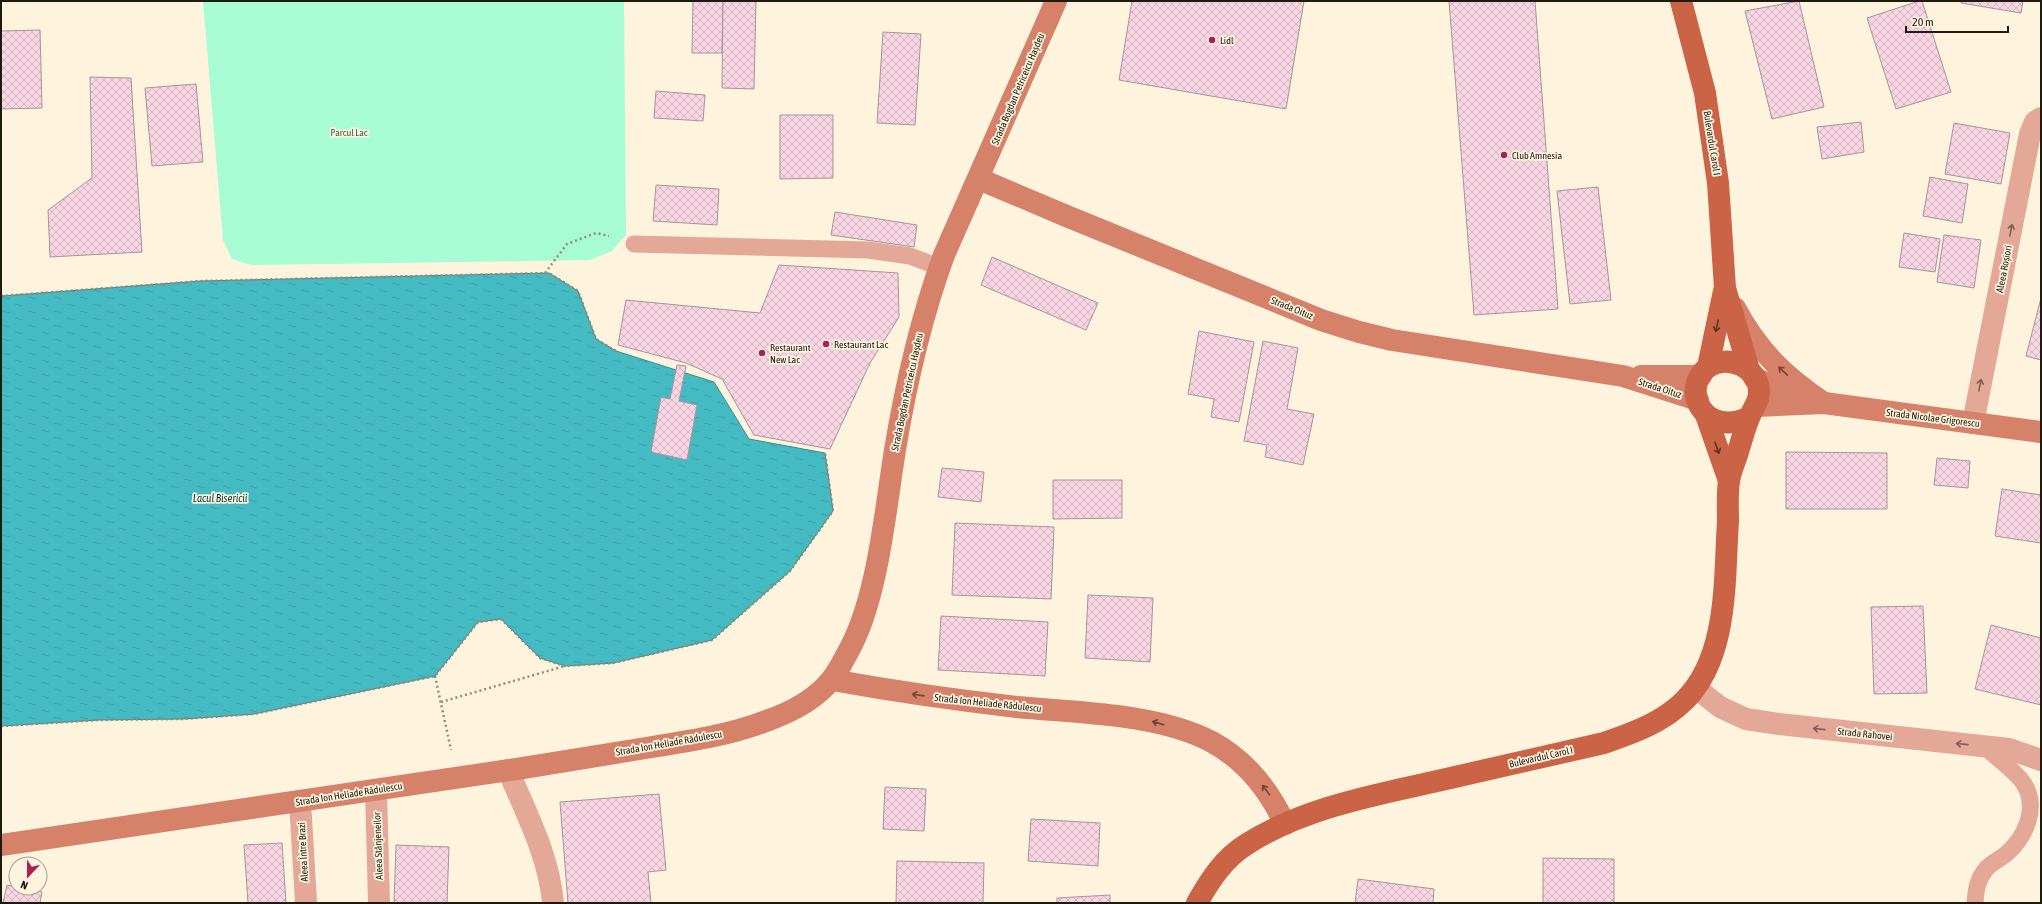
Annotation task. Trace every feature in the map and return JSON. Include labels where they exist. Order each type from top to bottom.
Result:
[{"type":"main road","name":"Bulevardul Carol I","points":[[1197,903],[1209,883],[1225,862],[1246,844],[1285,824],[1366,796],[1604,743],[1638,731],[1665,716],[1683,702],[1696,688],[1706,671],[1718,634],[1724,573],[1729,481],[1759,392],[1751,374],[1725,288],[1716,168],[1705,93],[1681,1]]},
{"type":"main road","name":"Bulevardul Carol I","points":[[1725,288],[1705,372],[1698,383],[1702,408],[1729,481]]},
{"type":"main road","points":[[1705,372],[1718,363],[1729,361],[1739,364],[1751,374]]},
{"type":"main road","points":[[1702,408],[1723,423],[1732,423],[1752,411]]},
{"type":"street","name":"Strada Bogdan Petriceicu Hașdeu","points":[[832,680],[850,649],[861,622],[871,587],[879,550],[906,384],[916,343],[940,267],[1056,1]]},
{"type":"street","name":"Aleea Roșiori","points":[[1973,423],[2030,134],[2035,122],[2041,118]]},
{"type":"street","name":"Strada Oituz","points":[[979,179],[1313,317],[1359,332],[1392,340],[1623,376],[1705,372]]},
{"type":"street","points":[[1725,288],[1750,334],[1762,351],[1790,378],[1824,403]]},
{"type":"street","points":[[1751,374],[1778,388],[1824,403]]},
{"type":"street","name":"Strada Oituz","points":[[1623,376],[1702,408]]},
{"type":"street","points":[[1752,411],[1824,403]]},
{"type":"street","name":"Strada Nicolae Grigorescu","points":[[1824,403],[2041,432]]},
{"type":"street","name":"Strada Ion Heliade Rădulescu","points":[[1,845],[457,778],[679,743],[737,730],[766,721],[790,711],[812,698],[832,680],[954,700],[1150,720],[1189,732],[1212,743],[1235,758],[1275,802],[1285,824]]},
{"type":"street","name":"Strada Rahovei","points":[[1696,688],[1720,707],[1746,719],[1779,724],[2009,749],[2041,760]]},
{"type":"street","points":[[508,770],[543,853],[551,884],[553,903]]},
{"type":"street","name":"Aleea Stânjeneilor","points":[[376,790],[379,903]]},
{"type":"street","name":"Aleea Între Brazi","points":[[300,801],[306,903]]},
{"type":"lane","points":[[634,244],[868,250],[910,256],[940,267]]},
{"type":"lane","points":[[1975,903],[1977,883],[1987,868],[2006,854],[2017,843],[2025,830],[2030,817],[2031,797],[2023,783],[1984,746]]},
{"type":"path","points":[[544,273],[567,244],[596,233],[634,244]]},
{"type":"path","points":[[1,296],[201,281],[549,273],[578,291],[596,338],[616,351]]},
{"type":"path","points":[[441,702],[565,666],[613,663],[712,640],[790,571],[833,511],[825,454]]},
{"type":"path","points":[[1,726],[99,720],[183,719],[254,714],[435,676],[478,622],[501,619],[540,658],[565,666]]},
{"type":"path","points":[[435,676],[457,778]]},
{"type":"green space","name":"Parcul Lac","points":[[203,1],[624,1],[626,235],[612,251],[590,260],[251,265],[232,259],[223,240]]},
{"type":"water","name":"Lacul Bisericii","points":[[549,273],[578,291],[596,339],[616,351],[714,382],[749,439],[825,453],[833,511],[790,571],[712,640],[613,663],[565,666],[540,658],[501,619],[478,622],[435,676],[254,714],[183,719],[99,720],[1,726],[1,296],[201,281]]},
{"type":"building","points":[[693,1],[723,1],[722,53],[692,53]]},
{"type":"building","points":[[723,1],[756,1],[754,89],[722,88]]},
{"type":"building","name":"Lidl","points":[[1132,1],[1304,1],[1286,109],[1119,80]]},
{"type":"building","name":"Club Amnesia","points":[[1449,1],[1535,1],[1558,309],[1474,315]]},
{"type":"building","points":[[1799,1],[1824,107],[1772,119],[1745,11]]},
{"type":"building","points":[[1922,1],[1951,92],[1896,109],[1867,18]]},
{"type":"building","points":[[1961,1],[2023,1],[2021,13],[1961,3]]},
{"type":"building","points":[[40,30],[42,108],[1,109],[1,31]]},
{"type":"building","points":[[883,32],[921,34],[915,125],[877,123]]},
{"type":"building","points":[[90,77],[131,78],[142,252],[50,257],[48,210],[92,178]]},
{"type":"building","points":[[196,84],[203,162],[152,166],[145,88]]},
{"type":"building","points":[[656,91],[705,95],[703,121],[654,118]]},
{"type":"building","points":[[780,115],[833,115],[833,178],[780,179]]},
{"type":"building","points":[[1861,122],[1864,152],[1822,159],[1817,127]]},
{"type":"building","points":[[1954,123],[2010,133],[2001,184],[1945,174]]},
{"type":"building","points":[[1930,177],[1968,184],[1962,223],[1923,216]]},
{"type":"building","points":[[656,185],[719,189],[717,225],[653,221]]},
{"type":"building","points":[[1598,187],[1611,300],[1570,304],[1557,191]]},
{"type":"building","points":[[835,212],[917,225],[914,247],[831,235]]},
{"type":"building","points":[[1904,233],[1940,239],[1935,272],[1899,267]]},
{"type":"building","points":[[1944,235],[1981,240],[1974,288],[1937,282]]},
{"type":"building","points":[[992,257],[1098,303],[1086,330],[981,285]]},
{"type":"building","name":"Restaurant New Lac","points":[[779,265],[898,273],[899,317],[870,363],[830,449],[754,435],[722,379],[686,363],[618,345],[626,300],[760,313]]},
{"type":"building","points":[[2041,298],[2041,360],[2026,356]]},
{"type":"building","points":[[1199,331],[1254,342],[1239,422],[1211,417],[1214,399],[1188,394]]},
{"type":"building","points":[[1263,341],[1298,348],[1287,409],[1314,414],[1303,465],[1265,457],[1267,445],[1244,441]]},
{"type":"building","points":[[677,365],[686,366],[679,401],[697,405],[687,460],[651,452],[661,397],[670,399]]},
{"type":"building","points":[[1786,452],[1887,453],[1887,509],[1786,509]]},
{"type":"building","points":[[1937,458],[1970,461],[1968,488],[1934,485]]},
{"type":"building","points":[[942,468],[984,472],[981,502],[938,497]]},
{"type":"building","points":[[1053,480],[1122,480],[1122,518],[1053,519]]},
{"type":"building","points":[[2002,489],[2041,495],[2041,543],[1995,536]]},
{"type":"building","points":[[955,523],[1054,527],[1051,599],[952,595]]},
{"type":"building","points":[[1088,595],[1153,598],[1150,662],[1085,658]]},
{"type":"building","points":[[1923,606],[1927,693],[1874,694],[1871,607]]},
{"type":"building","points":[[941,616],[1048,622],[1045,676],[938,670]]},
{"type":"building","points":[[1991,625],[2041,638],[2041,705],[1975,689]]},
{"type":"building","points":[[885,787],[926,789],[924,831],[883,829]]},
{"type":"building","points":[[659,794],[666,870],[648,872],[651,903],[568,903],[560,802]]},
{"type":"building","points":[[1031,819],[1100,823],[1098,866],[1028,861]]},
{"type":"building","points":[[282,843],[286,903],[248,903],[244,845]]},
{"type":"building","points":[[396,845],[449,847],[447,903],[394,903]]},
{"type":"building","points":[[1543,858],[1614,859],[1614,903],[1543,903]]},
{"type":"building","points":[[897,861],[984,863],[983,903],[896,903]]},
{"type":"building","points":[[1358,879],[1434,889],[1433,903],[1355,903]]},
{"type":"building","points":[[7,885],[8,896],[41,896],[40,903],[3,903]]},
{"type":"building","points":[[1110,895],[1110,903],[1057,903],[1057,898]]},
{"type":"place","name":"Lidl","points":[[1212,40]]},
{"type":"place","name":"Club Amnesia","points":[[1504,155]]},
{"type":"place","name":"Restaurant Lac","points":[[826,344]]},
{"type":"place","name":"Restaurant New Lac","points":[[762,353]]}]
